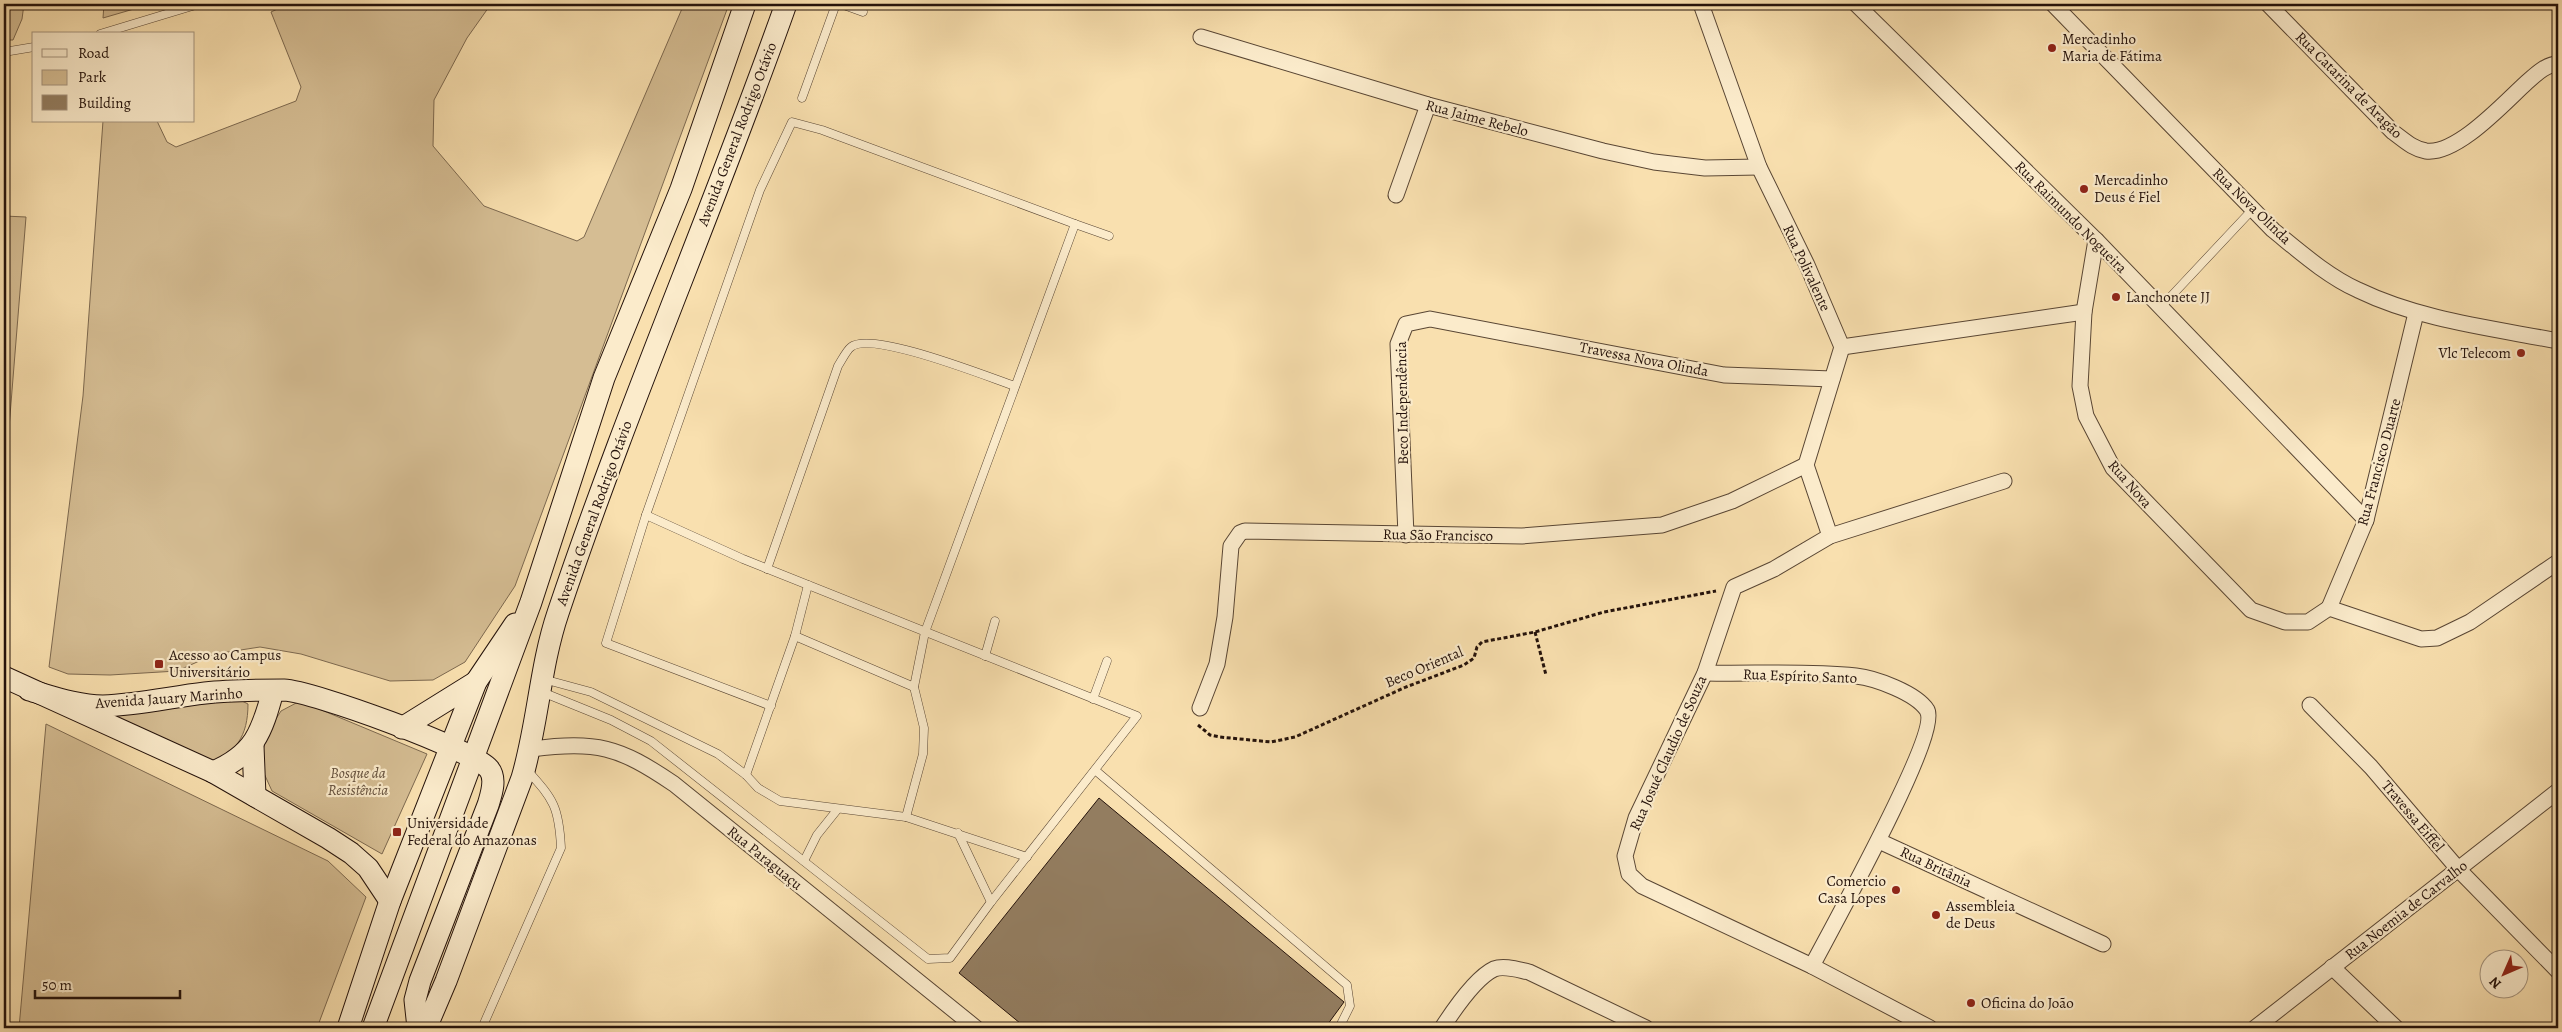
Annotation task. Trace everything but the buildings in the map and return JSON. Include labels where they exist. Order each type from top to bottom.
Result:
[{"type":"main road","name":"Avenida General Rodrigo Otávio","points":[[373,1028],[531,602],[604,378],[681,188],[745,4]]},
{"type":"main road","name":"Avenida General Rodrigo Otávio","points":[[426,1028],[446,982],[528,758],[557,616],[650,359],[786,4]]},
{"type":"main road","name":"Avenida General Rodrigo Otávio","points":[[348,1028],[390,901],[476,682],[531,602]]},
{"type":"main road","name":"Avenida Jauary Marinho","points":[[4,677],[213,772],[255,796],[351,853],[368,868],[390,901]]},
{"type":"main road","points":[[402,728],[476,682]]},
{"type":"main road","name":"Avenida Jauary Marinho","points":[[29,690],[74,703],[102,706],[206,693],[298,692],[321,697],[402,728],[450,747],[488,767],[492,773],[493,784],[488,806],[420,981],[415,1000],[418,1028]]},
{"type":"main road","points":[[213,772],[233,762],[252,746],[264,724],[273,691]]},
{"type":"main road","points":[[252,746],[255,796]]},
{"type":"street","name":"Rua Polivalente","points":[[1701,4],[1759,167],[1807,265],[1842,347]]},
{"type":"street","name":"Rua Raimundo Nogueira","points":[[1856,4],[2096,240],[2366,520]]},
{"type":"street","name":"Rua Nova Olinda","points":[[2053,4],[2273,230],[2307,257],[2356,290],[2416,313],[2558,341]]},
{"type":"street","name":"Rua Catarina de Aragão","points":[[2268,4],[2394,132],[2411,147],[2427,151],[2443,149],[2468,134],[2532,78],[2551,64],[2558,64]]},
{"type":"street","name":"Rua Jaime Rebelo","points":[[1201,37],[1428,105],[1603,151],[1654,162],[1705,168],[1759,167]]},
{"type":"street","points":[[1396,195],[1428,105]]},
{"type":"street","name":"Rua Nova","points":[[2096,240],[2084,312],[2080,386],[2086,416],[2113,468],[2250,610],[2285,622],[2308,622],[2329,608]]},
{"type":"street","points":[[1830,536],[1806,465],[1842,347],[2084,312]]},
{"type":"street","name":"Rua Francisco Duarte","points":[[2329,608],[2366,520],[2416,313]]},
{"type":"street","name":"Beco Independência","points":[[1406,535],[1398,344],[1401,332],[1406,324],[1414,321],[1430,319],[1457,324]]},
{"type":"street","name":"Travessa Nova Olinda","points":[[1457,324],[1724,375],[1832,379]]},
{"type":"street","name":"Rua São Francisco","points":[[1200,708],[1217,664],[1225,617],[1231,546],[1240,533],[1245,531],[1304,531],[1406,535],[1522,536],[1662,525],[1732,501],[1806,465]]},
{"type":"street","points":[[1734,587],[1774,570],[1830,536],[2004,482]]},
{"type":"street","points":[[2329,608],[2422,639],[2437,638],[2470,622],[2558,562]]},
{"type":"street","name":"Rua Josué Claudio de Souza","points":[[1734,587],[1704,673],[1636,818],[1625,856],[1625,865],[1629,874],[1642,886],[1812,966],[1930,1028]]},
{"type":"street","name":"Rua Espírito Santo","points":[[1704,673],[1858,676],[1909,694],[1927,710],[1930,720],[1917,757],[1878,841],[1812,966]]},
{"type":"street","name":"Travessa Eiffel","points":[[2310,705],[2372,767],[2459,870],[2558,971]]},
{"type":"street","name":"Rua Paraguaçu","points":[[528,758],[590,745],[618,752],[646,765],[674,784],[976,1028]]},
{"type":"street","name":"Rua Noemia de Carvalho","points":[[2254,1028],[2558,791]]},
{"type":"street","name":"Rua Britânia","points":[[1878,841],[2103,944]]},
{"type":"street","points":[[2332,967],[2396,1028]]},
{"type":"street","points":[[1442,1028],[1455,1008],[1481,979],[1495,969],[1509,968],[1530,972],[1646,1028]]},
{"type":"lane","points":[[107,32],[199,4]]},
{"type":"lane","points":[[802,98],[836,4]]},
{"type":"lane","points":[[841,4],[863,12]]},
{"type":"lane","points":[[4,52],[32,47]]},
{"type":"lane","points":[[771,706],[606,642],[646,515],[760,190],[792,122],[822,130],[1109,236]]},
{"type":"lane","points":[[2161,307],[2252,210]]},
{"type":"lane","points":[[906,817],[923,754],[924,728],[914,687],[925,632],[1075,224]]},
{"type":"lane","points":[[767,569],[838,366],[851,347],[867,342],[891,345],[1015,386]]},
{"type":"lane","points":[[542,685],[565,700],[638,732],[928,959],[950,958],[991,902],[1137,716],[767,569],[646,515]]},
{"type":"lane","points":[[746,774],[795,636],[808,585]]},
{"type":"lane","points":[[985,656],[995,621]]},
{"type":"lane","points":[[795,636],[914,687]]},
{"type":"lane","points":[[1093,699],[1107,661]]},
{"type":"lane","points":[[542,685],[591,692],[634,712],[718,754],[746,774],[758,788],[780,801],[837,810],[906,817],[1028,857]]},
{"type":"lane","points":[[482,1028],[560,848],[559,819],[550,795],[528,758]]},
{"type":"lane","points":[[1095,770],[1347,985],[1350,1006],[1339,1028]]},
{"type":"lane","points":[[804,862],[817,835],[837,810]]},
{"type":"lane","points":[[958,833],[991,902]]},
{"type":"path","name":"Beco Oriental","points":[[1200,708],[1198,724],[1210,734],[1271,742],[1294,737],[1406,686],[1464,665],[1474,658],[1477,647],[1482,642],[1535,632],[1604,612],[1734,587]]},
{"type":"path","points":[[1535,632],[1546,675]]},
{"type":"green space","points":[[4,4],[24,4],[22,19],[13,40],[4,40]]},
{"type":"green space","points":[[104,4],[151,4],[103,18]]},
{"type":"green space","points":[[288,4],[491,4],[467,38],[434,100],[433,146],[484,206],[577,241],[584,237],[684,4],[729,4],[515,586],[465,662],[433,680],[390,681],[301,654],[260,647],[215,654],[177,671],[110,675],[68,674],[49,667],[83,396],[103,122],[157,122],[167,142],[176,147],[296,101],[301,87],[271,12]]},
{"type":"green space","points":[[4,216],[26,217],[4,490]]},
{"type":"green space","points":[[236,698],[248,704],[246,726],[243,735],[232,750],[215,761],[204,765],[111,717]]},
{"type":"green space","name":"Bosque da Resistência","points":[[300,701],[427,754],[382,854],[272,791],[262,769],[262,755],[267,733],[281,711]]},
{"type":"green space","points":[[46,724],[328,861],[366,897],[317,1028],[19,1028]]},
{"type":"place","name":"Mercadinho Maria de Fátima","points":[[2052,48]]},
{"type":"place","name":"Mercadinho Deus é Fiel","points":[[2084,189]]},
{"type":"place","name":"Lanchonete JJ","points":[[2116,297]]},
{"type":"place","name":"Vlc Telecom","points":[[2521,353]]},
{"type":"place","name":"Acesso ao Campus Universitário","points":[[159,664]]},
{"type":"place","name":"Universidade Federal do Amazonas","points":[[397,832]]},
{"type":"place","name":"Comercio Casa Lopes","points":[[1896,890]]},
{"type":"place","name":"Assembleia de Deus","points":[[1936,915]]},
{"type":"place","name":"Oficina do João","points":[[1971,1003]]}]
